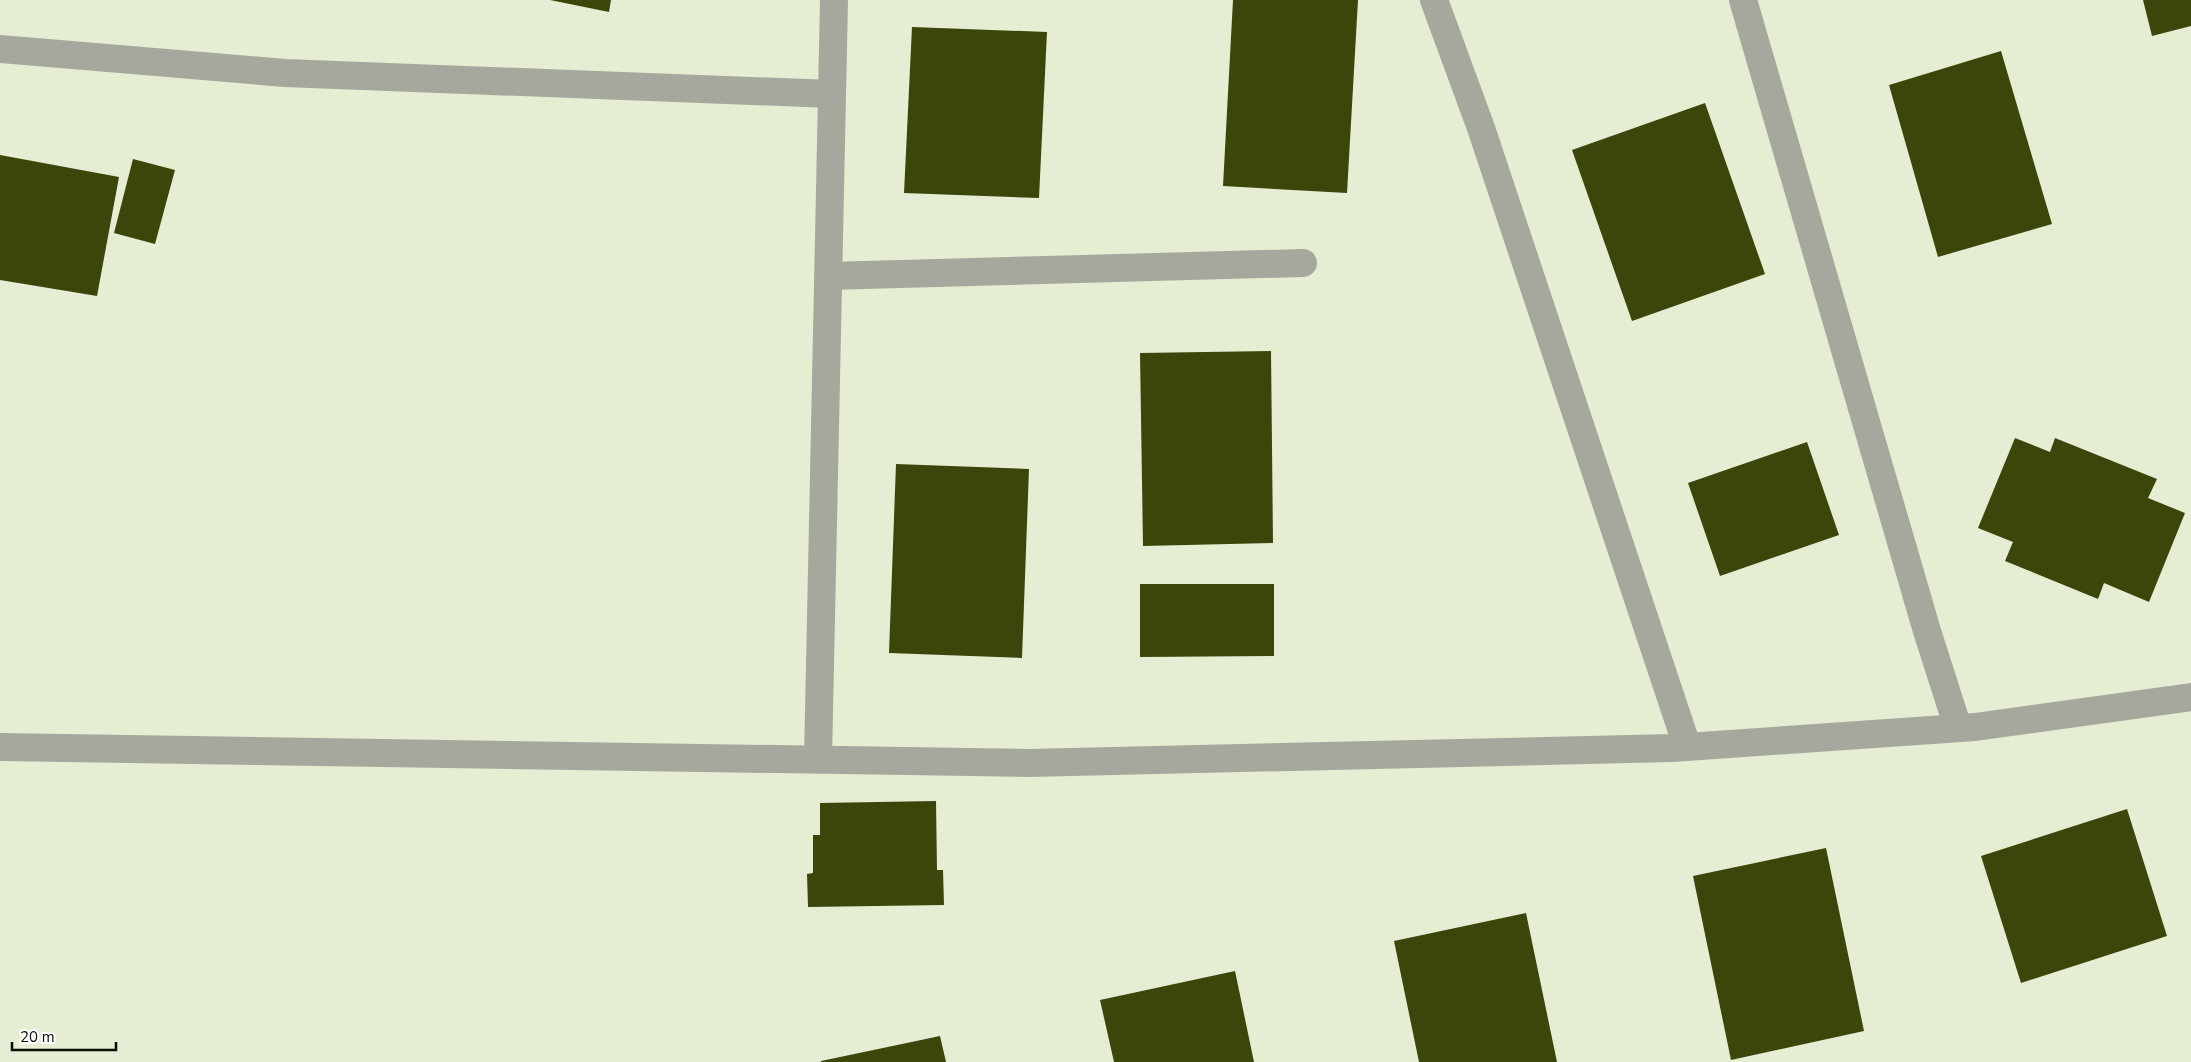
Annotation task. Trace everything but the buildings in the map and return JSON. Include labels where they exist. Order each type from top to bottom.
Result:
[{"type":"street","points":[[818,760],[834,0]]},
{"type":"street","points":[[1434,0],[1481,128],[1687,746]]},
{"type":"street","points":[[1743,0],[1927,631],[1958,728]]},
{"type":"street","points":[[0,49],[285,73],[832,94]]},
{"type":"street","points":[[828,276],[1303,263]]},
{"type":"street","points":[[0,746],[1029,763],[1687,746],[1958,728],[2191,697]]}]
